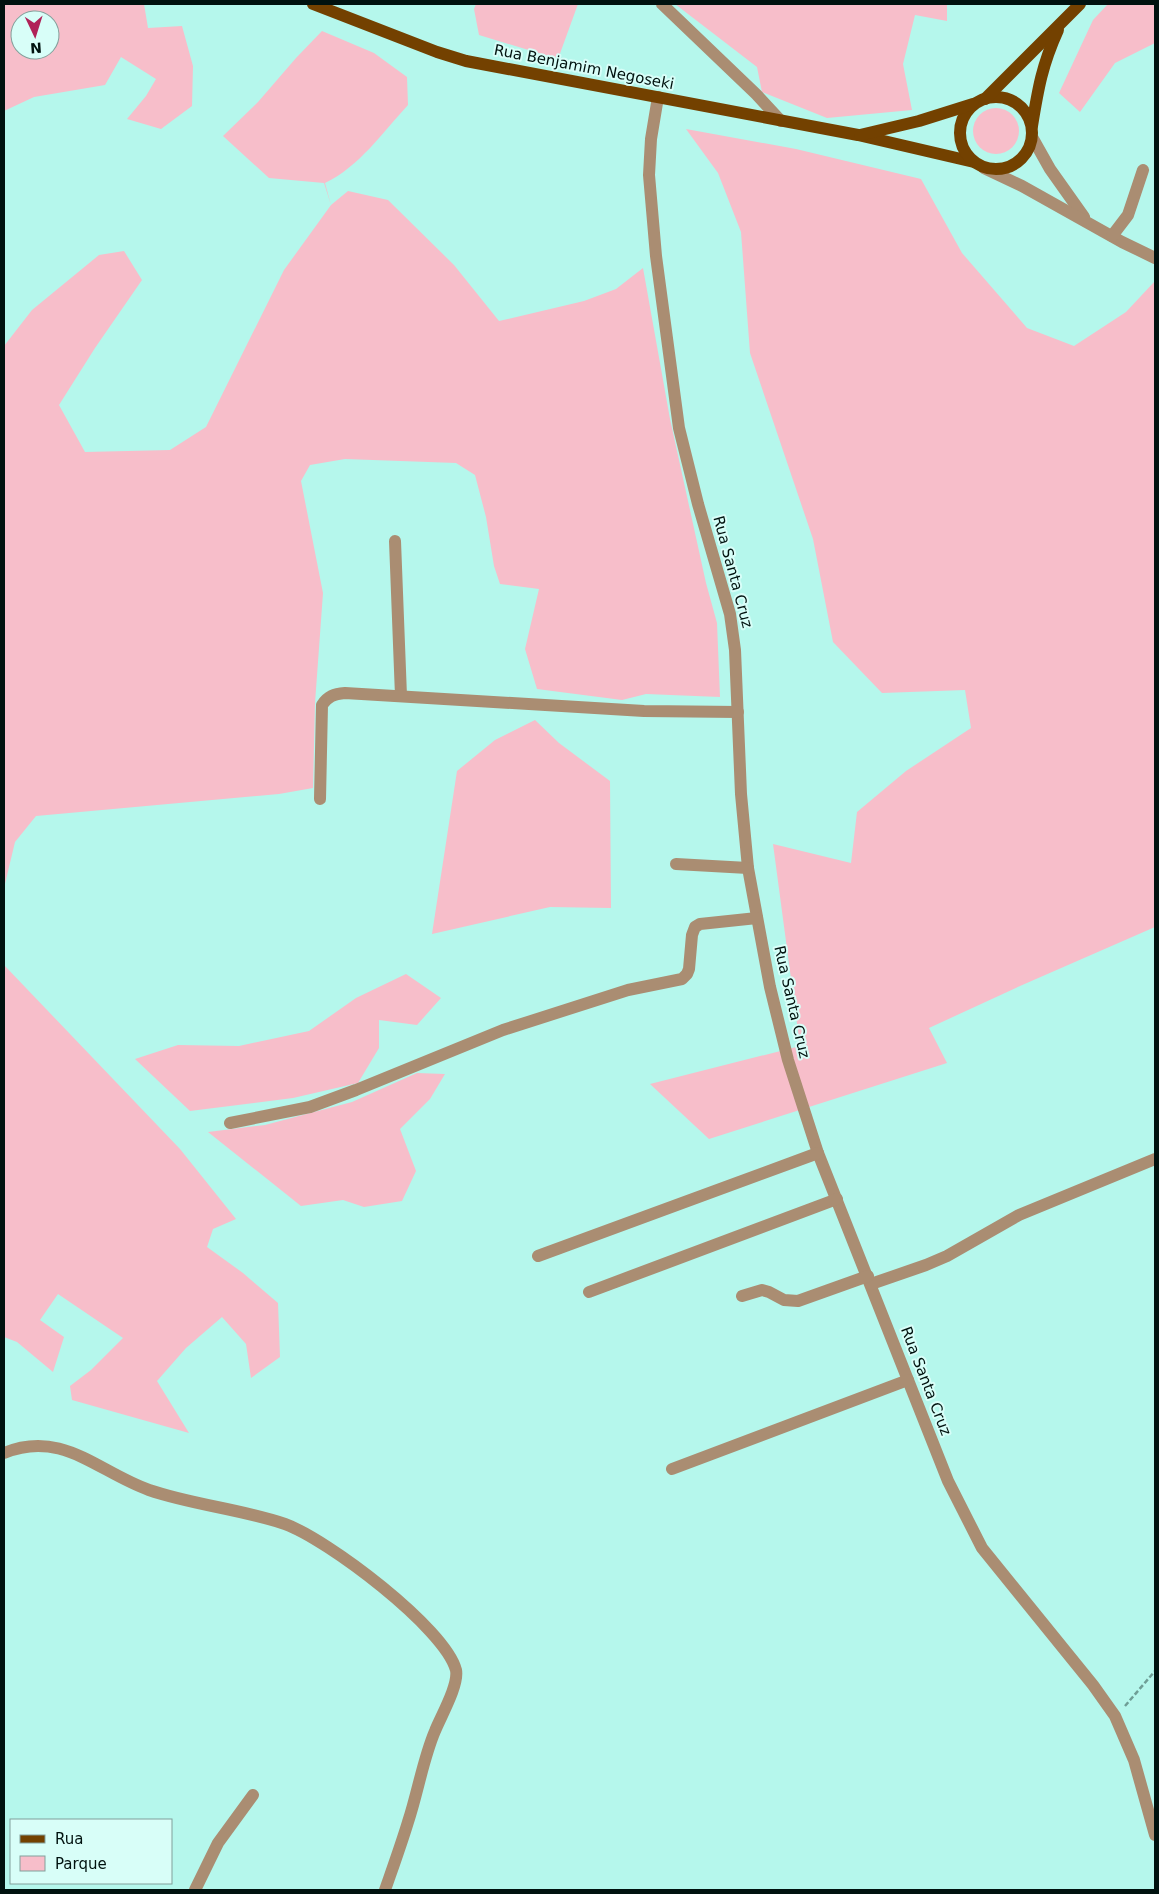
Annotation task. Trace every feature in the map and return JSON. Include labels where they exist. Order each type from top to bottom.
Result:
[{"type":"main road","name":"Rua Benjamim Negoseki","points":[[313,4],[437,52],[466,61],[858,135],[979,165]]},
{"type":"main road","name":"Rua Benjamim Negoseki","points":[[858,135],[920,121],[980,101],[1080,4]]},
{"type":"main road","name":"Rua Benjamim Negoseki","points":[[1032,132],[1041,74],[1046,57],[1061,24]]},
{"type":"main road","points":[[995,97],[1005,98],[1023,108],[1032,132],[1030,148],[1024,157],[1016,164],[995,170],[979,165],[964,149],[960,132],[962,121],[967,111],[980,101],[995,97]]},
{"type":"street","points":[[662,4],[756,94],[781,121]]},
{"type":"street","name":"Rua Santa Cruz","points":[[658,97],[651,139],[649,175],[656,256],[679,428],[698,504],[730,614],[735,650],[741,794],[748,868],[778,1024],[807,1123],[818,1153],[948,1481],[982,1548],[1116,1716],[1134,1760],[1155,1835]]},
{"type":"street","points":[[1032,132],[1050,169],[1087,222]]},
{"type":"street","points":[[979,165],[1022,186],[1155,258]]},
{"type":"street","points":[[1112,236],[1128,215],[1143,170]]},
{"type":"street","points":[[395,541],[401,696]]},
{"type":"street","points":[[320,798],[322,705],[327,698],[336,694],[401,696],[644,711],[738,712]]},
{"type":"street","points":[[676,864],[748,868]]},
{"type":"street","points":[[230,1123],[310,1107],[503,1030],[628,990],[682,979],[689,969],[692,935],[695,927],[700,924],[757,918]]},
{"type":"street","points":[[538,1256],[818,1153]]},
{"type":"street","points":[[742,1296],[762,1290],[784,1300],[798,1301],[926,1265],[947,1256],[1019,1215],[1155,1159]]},
{"type":"street","points":[[589,1292],[837,1199]]},
{"type":"street","points":[[672,1469],[908,1380]]},
{"type":"street","points":[[4,1453],[30,1446],[48,1446],[91,1460],[127,1482],[151,1491],[286,1525],[336,1552],[369,1577],[435,1637],[456,1670],[457,1680],[432,1737],[408,1822],[385,1890]]},
{"type":"street","points":[[195,1890],[218,1843],[254,1794]]},
{"type":"path","points":[[1116,1716],[1155,1672]]},
{"type":"green space","points":[[4,4],[144,4],[148,28],[182,26],[193,66],[192,106],[161,129],[127,119],[146,96],[156,79],[121,57],[105,85],[34,97],[4,111]]},
{"type":"green space","points":[[476,4],[578,4],[558,59],[479,35],[474,9]]},
{"type":"green space","points":[[675,4],[947,4],[947,21],[915,15],[903,64],[912,110],[827,118],[762,92],[757,67]]},
{"type":"green space","points":[[1108,4],[1155,4],[1155,43],[1115,63],[1080,112],[1059,93],[1093,20]]},
{"type":"green space","points":[[322,31],[374,53],[407,77],[408,105],[360,158],[349,168],[325,183],[331,205],[324,183],[269,178],[223,136],[258,102]]},
{"type":"green space","points":[[991,108],[1001,108],[1015,118],[1019,131],[1015,144],[1009,150],[1001,154],[991,154],[977,144],[973,136],[973,126],[983,112]]},
{"type":"green space","points":[[686,129],[796,149],[921,179],[962,253],[1027,328],[1074,346],[1126,312],[1155,281],[1155,927],[929,1028],[947,1063],[709,1139],[650,1084],[800,1046],[773,844],[851,863],[857,812],[906,771],[971,728],[965,690],[882,693],[833,642],[813,539],[750,353],[741,232],[718,173]]},
{"type":"green space","points":[[348,191],[388,200],[454,265],[499,321],[584,301],[616,289],[643,268],[670,419],[706,583],[717,623],[720,697],[646,694],[622,700],[537,689],[525,649],[539,589],[500,584],[494,566],[486,517],[475,475],[456,463],[345,459],[310,465],[301,481],[323,593],[315,703],[313,788],[279,794],[36,816],[15,842],[4,888],[4,346],[32,310],[99,255],[124,251],[142,280],[95,348],[59,405],[85,452],[170,450],[206,427],[284,270],[331,205]]},
{"type":"green space","points":[[535,720],[559,743],[610,781],[611,908],[550,907],[432,934],[457,771],[495,740]]},
{"type":"green space","points":[[4,965],[180,1149],[236,1219],[213,1229],[207,1247],[243,1273],[278,1303],[280,1357],[251,1378],[246,1344],[222,1317],[186,1348],[157,1381],[189,1433],[72,1400],[70,1386],[91,1370],[123,1338],[58,1294],[40,1320],[64,1337],[53,1372],[17,1342],[4,1337]]},
{"type":"green space","points":[[406,974],[441,998],[417,1025],[379,1020],[379,1048],[358,1083],[293,1098],[190,1111],[135,1059],[178,1045],[239,1046],[309,1031],[356,998]]},
{"type":"green space","points":[[417,1073],[445,1074],[430,1099],[400,1129],[416,1171],[402,1201],[364,1207],[343,1200],[301,1206],[208,1132],[265,1125],[352,1102]]}]
